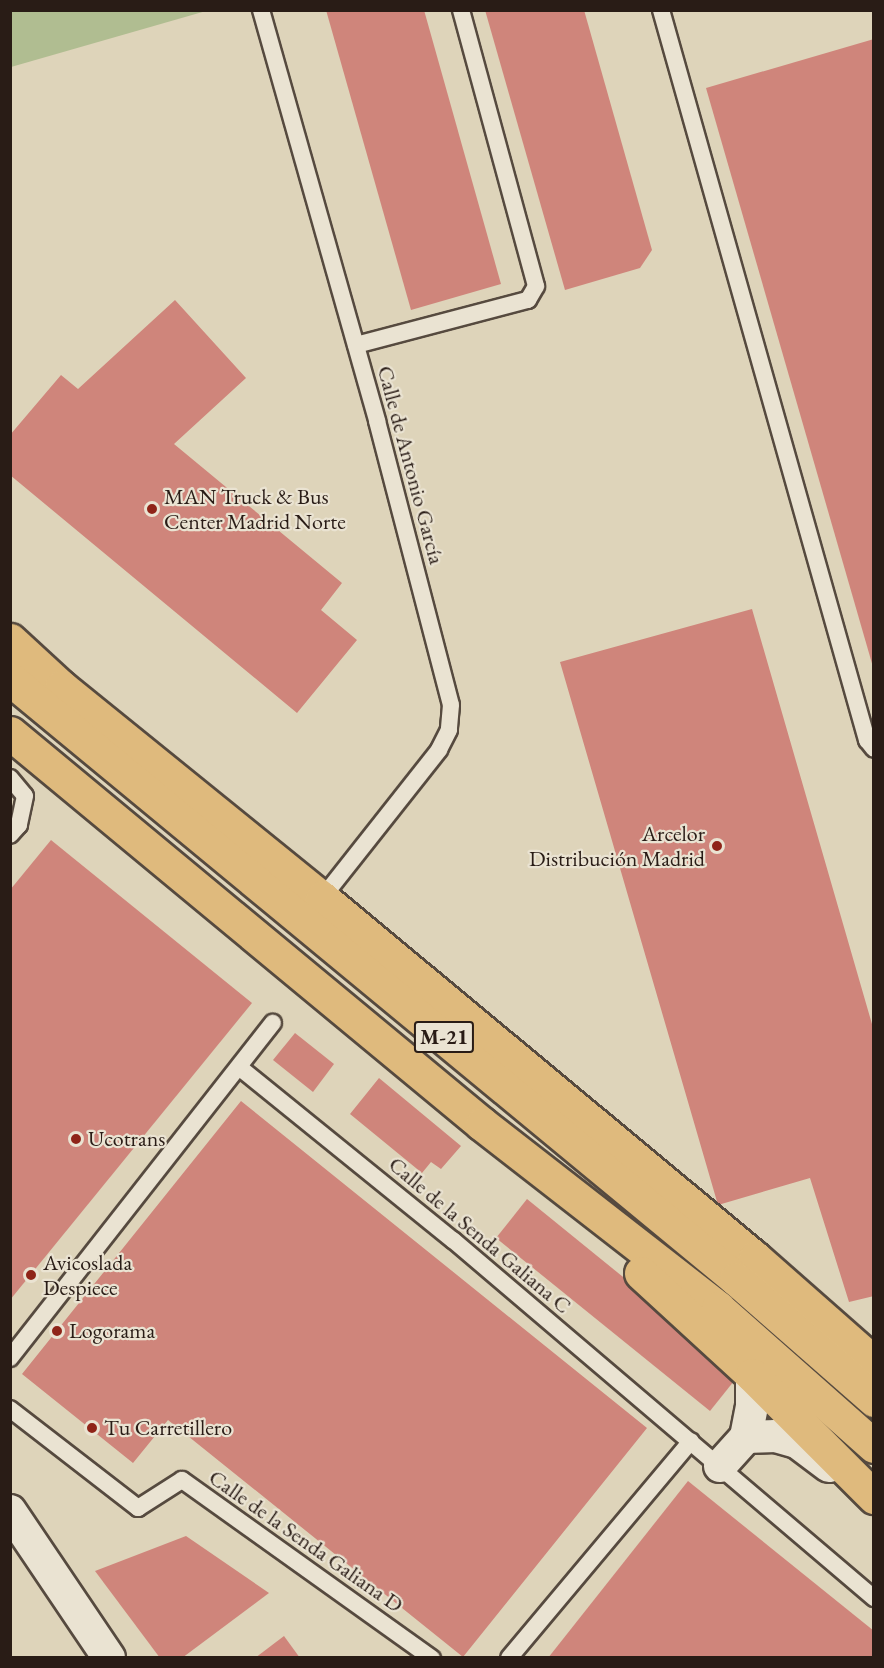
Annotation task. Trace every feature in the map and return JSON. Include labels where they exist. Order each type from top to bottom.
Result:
[{"type":"highway","points":[[10,640],[61,687],[322,898],[738,1244],[873,1363]]},
{"type":"highway","name":"M-21","points":[[10,679],[709,1257],[873,1400]]},
{"type":"highway","name":"M-21","points":[[10,734],[482,1124],[718,1308],[873,1446]]},
{"type":"highway","points":[[482,1124],[752,1376],[873,1498]]},
{"type":"street","points":[[720,1466],[746,1437],[752,1406],[752,1376]]},
{"type":"street","points":[[746,1437],[776,1436],[797,1442],[873,1498]]},
{"type":"street","points":[[10,1511],[109,1658]]},
{"type":"lane","name":"Calle de Antonio García","points":[[261,10],[356,345],[451,705],[449,730],[439,750],[322,898]]},
{"type":"lane","points":[[356,345],[528,300],[536,286],[461,10]]},
{"type":"lane","points":[[662,11],[867,741],[873,749]]},
{"type":"lane","points":[[10,778],[25,796],[15,830]]},
{"type":"lane","points":[[10,1358],[273,1023]]},
{"type":"lane","name":"Calle de la Senda Galiana C","points":[[239,1067],[453,1240],[691,1441],[873,1599]]},
{"type":"lane","name":"Calle de la Senda Galiana D","points":[[10,1409],[138,1508],[182,1480],[432,1658]]},
{"type":"lane","points":[[510,1658],[691,1441]]},
{"type":"green space","points":[[11,10],[206,10],[206,11],[11,67]]},
{"type":"building","points":[[326,10],[424,10],[501,284],[411,310]]},
{"type":"building","points":[[485,10],[584,10],[652,250],[640,268],[565,290]]},
{"type":"building","points":[[874,39],[874,667],[873,667],[706,88]]},
{"type":"building","name":"MAN Truck & Bus Center Madrid Norte","points":[[175,300],[246,378],[174,444],[342,583],[321,610],[357,640],[297,713],[10,475],[10,435],[61,375],[78,389]]},
{"type":"building","name":"Arcelor Distribución Madrid","points":[[752,609],[874,1031],[874,1296],[849,1302],[810,1178],[718,1205],[560,662]]},
{"type":"building","name":"Ucotrans","points":[[51,840],[252,1003],[10,1300],[10,890]]},
{"type":"building","points":[[295,1033],[334,1064],[313,1092],[273,1060]]},
{"type":"building","points":[[379,1078],[461,1146],[441,1169],[431,1162],[422,1173],[350,1114]]},
{"type":"building","points":[[241,1101],[647,1428],[463,1657],[168,1420],[133,1463],[22,1374]]},
{"type":"building","points":[[527,1199],[713,1350],[732,1374],[734,1381],[710,1411],[496,1238]]},
{"type":"building","points":[[688,1481],[874,1631],[874,1658],[548,1658]]},
{"type":"building","points":[[186,1536],[269,1593],[182,1658],[160,1658],[95,1571]]},
{"type":"building","points":[[284,1636],[300,1658],[255,1658]]},
{"type":"place","name":"MAN Truck & Bus Center Madrid Norte","points":[[152,509]]},
{"type":"place","name":"Arcelor Distribución Madrid","points":[[717,846]]},
{"type":"place","name":"Ucotrans","points":[[76,1139]]},
{"type":"place","name":"Avicoslada Despiece","points":[[31,1275]]},
{"type":"place","name":"Logorama","points":[[57,1331]]},
{"type":"place","name":"Tu Carretillero","points":[[92,1428]]}]
